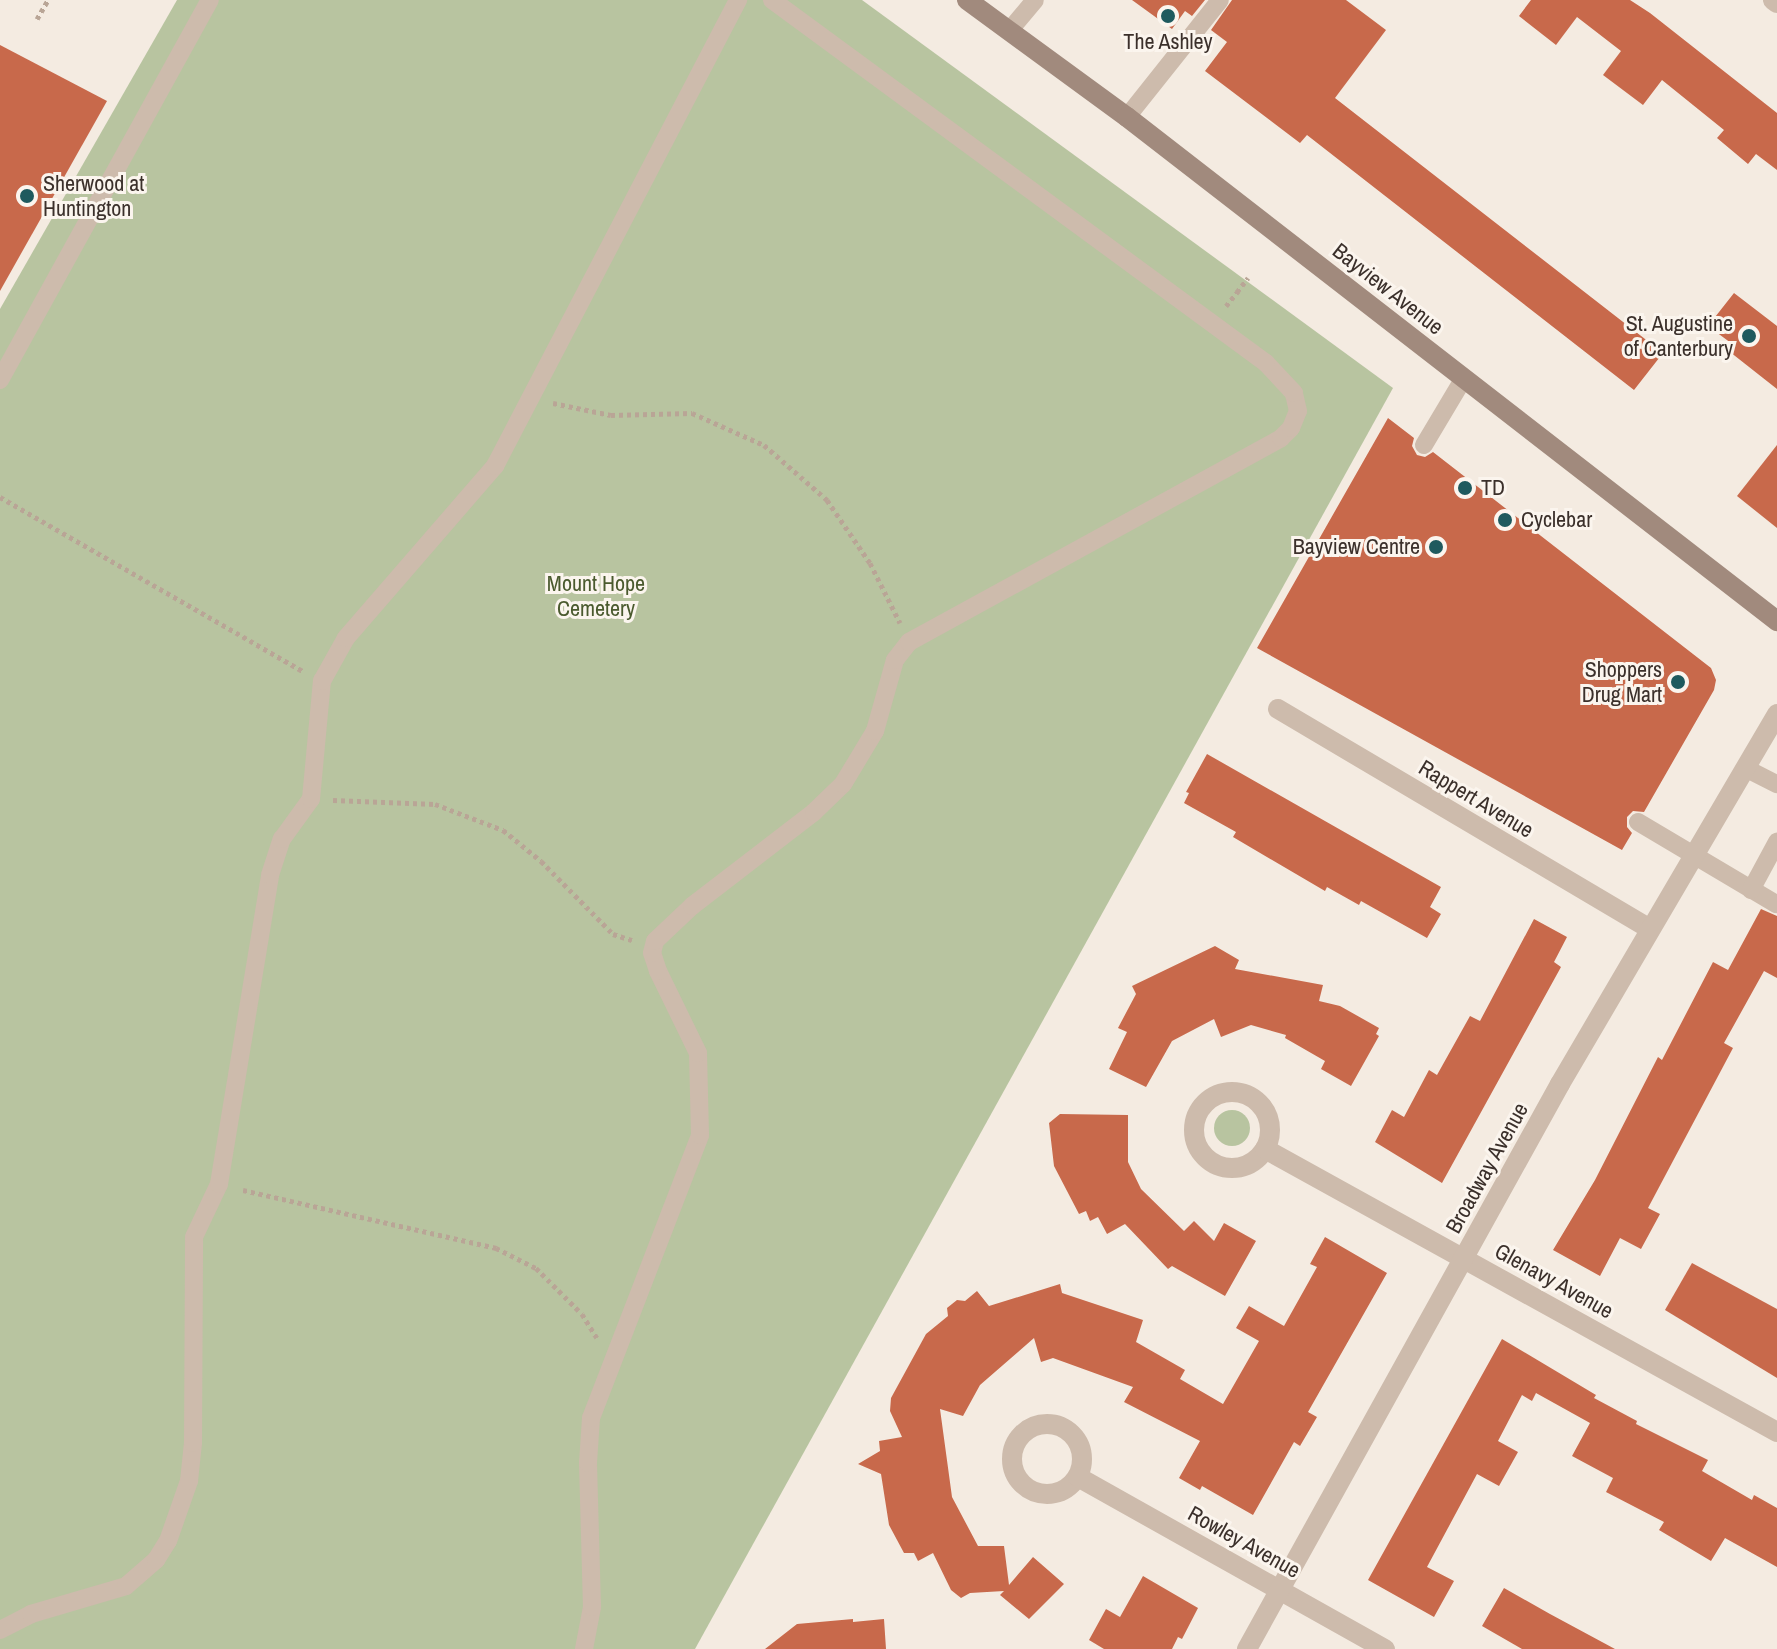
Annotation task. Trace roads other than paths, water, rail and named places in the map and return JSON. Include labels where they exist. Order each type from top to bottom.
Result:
[{"type":"main road","name":"Bayview Avenue","points":[[967,0],[1127,117],[1777,621]]},
{"type":"street","name":"Rappert Avenue","points":[[1278,709],[1650,929]]},
{"type":"street","name":"Broadway Avenue","points":[[1247,1649],[1650,929],[1777,714]]},
{"type":"street","name":"Glenavy Avenue","points":[[1265,1149],[1777,1432]]},
{"type":"street","name":"Rowley Avenue","points":[[1078,1477],[1385,1649]]},
{"type":"lane","points":[[0,380],[210,0]]},
{"type":"lane","points":[[0,1630],[19,1618],[126,1586],[156,1560],[168,1541],[189,1481],[193,1443],[194,1237],[219,1184],[270,875],[282,839],[311,799],[322,681],[346,638],[495,466],[738,0]]},
{"type":"lane","points":[[584,1649],[592,1607],[591,1418],[701,1131],[698,1053],[658,971],[652,946],[692,906],[814,812],[843,784],[875,731],[895,660],[909,642],[1281,438],[1297,418],[1297,399],[1273,369],[1252,351],[772,0]]},
{"type":"lane","points":[[1009,31],[1035,0]]},
{"type":"lane","points":[[1127,117],[1220,0]]},
{"type":"lane","points":[[1424,445],[1464,378]]},
{"type":"lane","points":[[1745,768],[1777,784]]},
{"type":"lane","points":[[1638,822],[1776,904]]},
{"type":"lane","points":[[1751,890],[1777,843]]},
{"type":"place","name":"The Ashley","points":[[1168,16]]},
{"type":"place","name":"Sherwood at Huntington","points":[[27,196]]},
{"type":"place","name":"St. Augustine of Canterbury","points":[[1749,336]]},
{"type":"place","name":"TD","points":[[1465,488]]},
{"type":"place","name":"Cyclebar","points":[[1505,520]]},
{"type":"place","name":"Bayview Centre","points":[[1436,547]]},
{"type":"place","name":"Shoppers Drug Mart","points":[[1678,682]]},
{"type":"park label","name":"Mount Hope Cemetery","points":[[596,596]]}]
